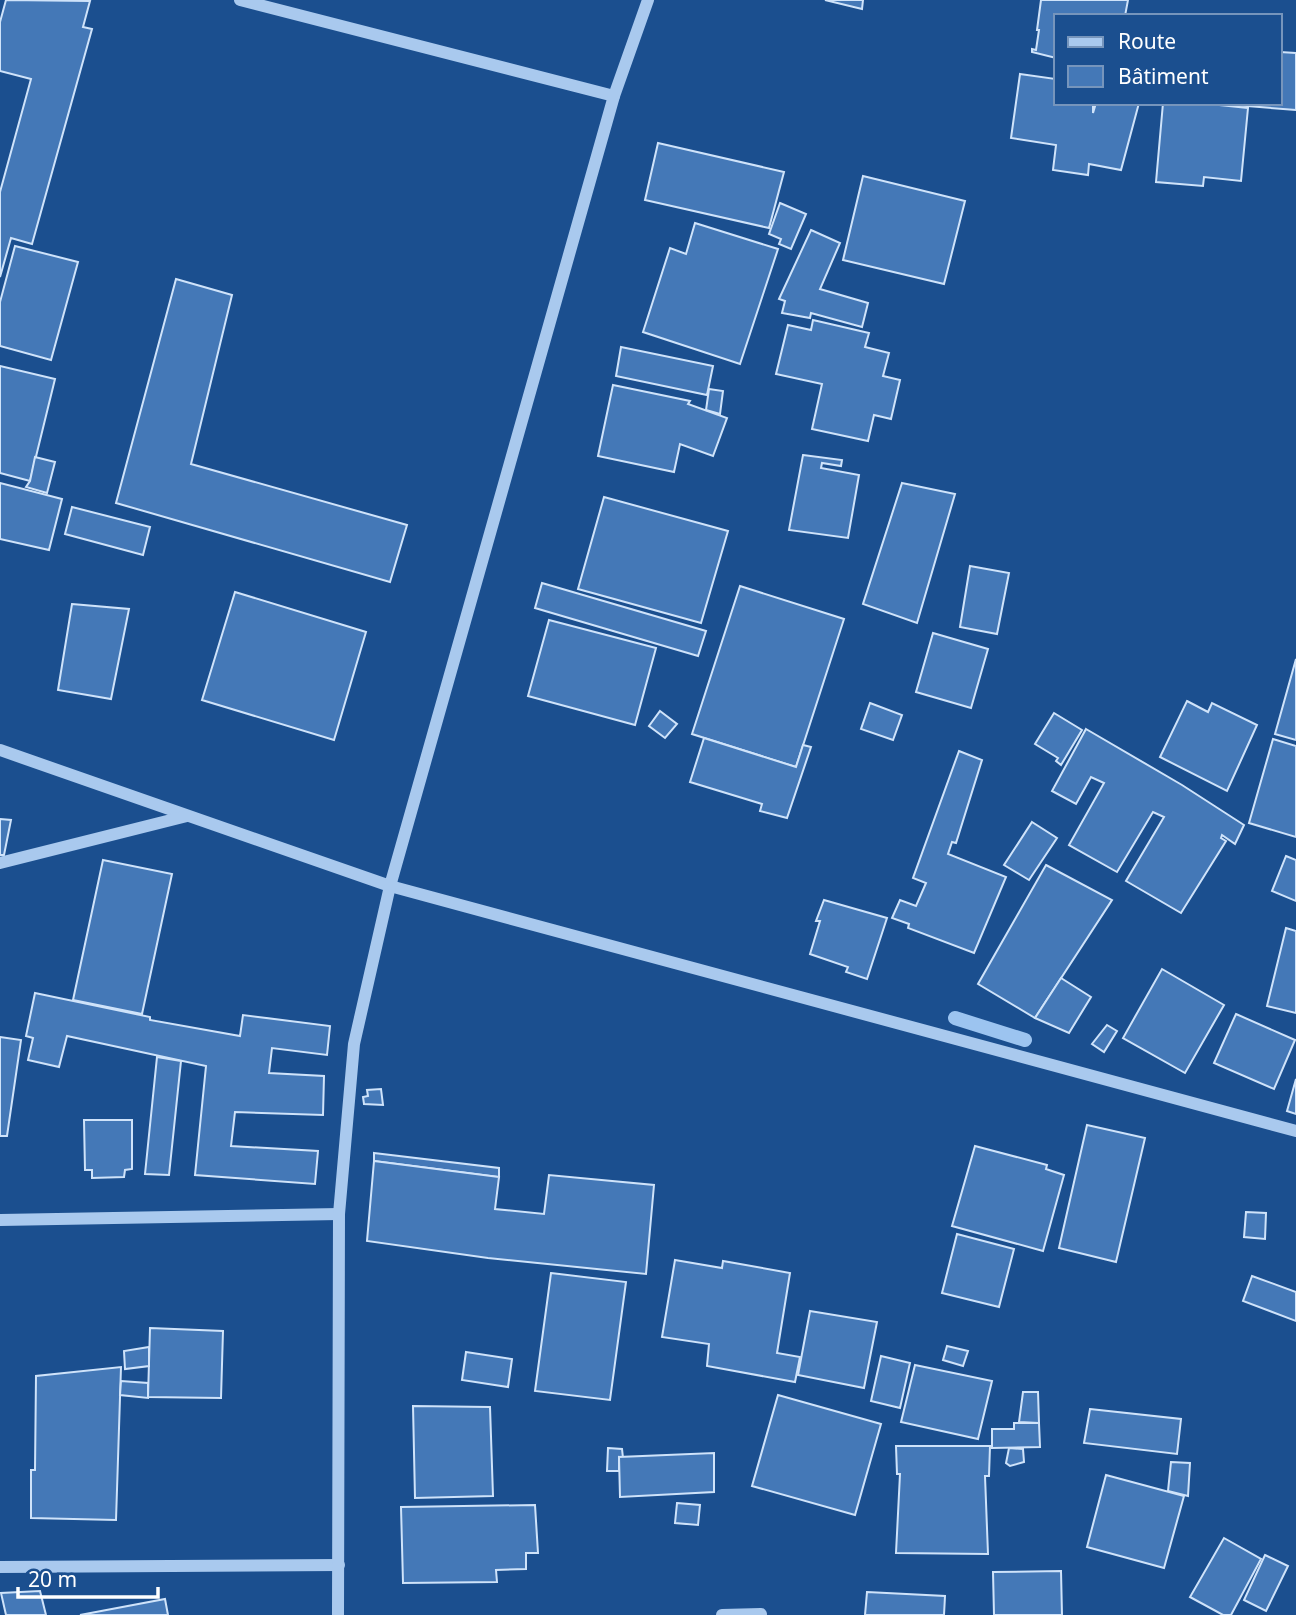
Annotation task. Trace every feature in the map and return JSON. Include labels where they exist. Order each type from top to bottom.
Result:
[{"type":"street","points":[[240,0],[614,96]]},
{"type":"street","points":[[338,1615],[340,1214],[354,1044],[390,886],[614,96],[648,0]]},
{"type":"street","points":[[0,750],[390,886],[1296,1130]]},
{"type":"street","points":[[0,863],[188,816]]},
{"type":"street","points":[[0,1220],[340,1214]]},
{"type":"street","points":[[0,1567],[340,1565]]},
{"type":"street","points":[[722,1615],[761,1614]]},
{"type":"building","points":[[6,0],[90,1],[83,27],[92,29],[32,244],[11,238],[0,277],[0,192],[31,79],[0,71],[0,22]]},
{"type":"building","points":[[825,0],[863,0],[862,9]]},
{"type":"building","points":[[1041,0],[1128,0],[1125,14],[1054,14],[1054,58],[1032,52],[1032,49],[1036,50]]},
{"type":"building","points":[[1282,52],[1296,53],[1296,110],[1234,105],[1282,105]]},
{"type":"building","points":[[1020,74],[1054,79],[1054,105],[1093,105],[1093,113],[1095,105],[1138,105],[1121,170],[1089,164],[1088,175],[1053,170],[1056,145],[1011,138]]},
{"type":"building","points":[[1163,105],[1248,108],[1241,181],[1204,177],[1203,186],[1156,182]]},
{"type":"building","points":[[658,143],[784,172],[769,228],[645,200]]},
{"type":"building","points":[[863,176],[965,201],[944,284],[843,260]]},
{"type":"building","points":[[780,203],[806,214],[791,249],[779,244],[781,239],[769,234]]},
{"type":"building","points":[[695,223],[778,249],[740,364],[643,332],[670,248],[686,254]]},
{"type":"building","points":[[811,230],[840,243],[820,289],[868,303],[862,327],[811,313],[810,318],[782,313],[785,301],[779,299]]},
{"type":"building","points":[[15,246],[78,262],[51,360],[0,346],[0,302]]},
{"type":"building","points":[[176,279],[232,295],[191,464],[407,525],[390,582],[116,503]]},
{"type":"building","points":[[813,320],[869,333],[865,347],[889,353],[883,376],[900,380],[891,419],[874,415],[868,441],[812,429],[822,384],[776,374],[788,325],[811,330]]},
{"type":"building","points":[[621,347],[713,366],[707,395],[616,376]]},
{"type":"building","points":[[0,366],[55,379],[30,481],[0,473]]},
{"type":"building","points":[[613,385],[690,401],[688,404],[727,418],[713,456],[680,444],[674,472],[598,456]]},
{"type":"building","points":[[709,389],[723,391],[720,414],[706,410]]},
{"type":"building","points":[[803,455],[842,460],[841,466],[822,463],[821,468],[859,475],[848,538],[789,530]]},
{"type":"building","points":[[35,457],[55,462],[47,493],[26,487],[30,481]]},
{"type":"building","points":[[0,483],[62,499],[49,550],[0,539]]},
{"type":"building","points":[[902,483],[955,494],[917,623],[863,604]]},
{"type":"building","points":[[604,497],[728,531],[701,623],[578,589]]},
{"type":"building","points":[[72,507],[150,527],[143,555],[65,534]]},
{"type":"building","points":[[970,566],[1009,573],[997,634],[960,627]]},
{"type":"building","points":[[542,583],[706,631],[698,656],[535,608]]},
{"type":"building","points":[[740,586],[844,619],[796,767],[692,734]]},
{"type":"building","points":[[235,592],[366,632],[334,740],[202,700]]},
{"type":"building","points":[[72,604],[129,609],[111,699],[58,690]]},
{"type":"building","points":[[549,620],[656,648],[635,725],[528,696]]},
{"type":"building","points":[[933,633],[988,649],[971,708],[916,692]]},
{"type":"building","points":[[1296,659],[1296,740],[1275,734]]},
{"type":"building","points":[[1187,701],[1208,712],[1212,703],[1257,725],[1227,791],[1160,757]]},
{"type":"building","points":[[870,703],[902,715],[893,740],[861,729]]},
{"type":"building","points":[[660,711],[677,724],[665,738],[649,726]]},
{"type":"building","points":[[1054,713],[1082,730],[1061,765],[1056,761],[1058,758],[1035,744]]},
{"type":"building","points":[[1086,729],[1244,825],[1235,844],[1222,835],[1221,838],[1226,841],[1181,913],[1126,881],[1164,817],[1153,812],[1117,872],[1069,845],[1104,783],[1091,777],[1076,804],[1052,791]]},
{"type":"building","points":[[704,738],[796,767],[803,745],[811,747],[787,818],[760,811],[762,804],[690,782]]},
{"type":"building","points":[[1273,739],[1296,746],[1296,837],[1249,823]]},
{"type":"building","points":[[959,751],[982,760],[956,843],[952,842],[948,854],[1006,877],[974,953],[908,928],[909,924],[892,918],[900,900],[916,906],[926,883],[913,878]]},
{"type":"building","points":[[0,819],[11,820],[4,855],[0,855]]},
{"type":"building","points":[[1032,822],[1057,838],[1029,880],[1004,865]]},
{"type":"building","points":[[1286,856],[1296,860],[1296,901],[1272,891]]},
{"type":"building","points":[[103,860],[172,874],[142,1014],[73,1000]]},
{"type":"building","points":[[1046,865],[1112,900],[1035,1018],[978,984]]},
{"type":"building","points":[[824,900],[887,918],[867,979],[846,972],[848,967],[810,954],[820,921],[816,921]]},
{"type":"building","points":[[1286,928],[1296,931],[1296,1013],[1267,1006]]},
{"type":"building","points":[[1162,969],[1224,1005],[1185,1073],[1123,1038]]},
{"type":"building","points":[[1061,978],[1091,997],[1069,1033],[1035,1018]]},
{"type":"building","points":[[35,993],[150,1017],[150,1020],[240,1036],[243,1015],[330,1026],[327,1055],[272,1048],[269,1073],[324,1076],[323,1115],[235,1112],[231,1146],[318,1151],[315,1184],[195,1175],[206,1066],[67,1036],[59,1067],[28,1060],[33,1038],[26,1036]]},
{"type":"building","points":[[1236,1014],[1295,1040],[1274,1089],[1214,1063]]},
{"type":"building","points":[[1107,1025],[1117,1031],[1104,1052],[1092,1044]]},
{"type":"building","points":[[0,1037],[21,1040],[7,1136],[0,1136]]},
{"type":"building","points":[[157,1057],[181,1061],[169,1175],[145,1174]]},
{"type":"building","points":[[1296,1079],[1296,1114],[1287,1111]]},
{"type":"building","points":[[381,1089],[383,1105],[364,1104],[363,1097],[368,1096],[367,1090]]},
{"type":"building","points":[[84,1120],[132,1120],[132,1169],[125,1170],[124,1177],[92,1178],[92,1170],[85,1170]]},
{"type":"building","points":[[1087,1125],[1145,1138],[1116,1262],[1059,1248]]},
{"type":"building","points":[[975,1146],[1047,1165],[1046,1169],[1064,1175],[1043,1251],[952,1226]]},
{"type":"building","points":[[374,1153],[499,1168],[499,1177],[374,1161]]},
{"type":"building","points":[[374,1161],[499,1177],[495,1209],[544,1214],[549,1175],[654,1185],[646,1274],[488,1258],[367,1241]]},
{"type":"building","points":[[1246,1212],[1266,1213],[1265,1239],[1244,1237]]},
{"type":"building","points":[[957,1234],[1014,1249],[999,1307],[942,1293]]},
{"type":"building","points":[[675,1260],[722,1268],[723,1261],[790,1273],[777,1353],[800,1357],[795,1382],[707,1366],[709,1344],[662,1337]]},
{"type":"building","points":[[551,1273],[626,1282],[610,1400],[535,1391]]},
{"type":"building","points":[[1252,1276],[1296,1292],[1296,1321],[1243,1301]]},
{"type":"building","points":[[810,1311],[877,1322],[864,1388],[798,1375]]},
{"type":"building","points":[[150,1328],[223,1331],[221,1398],[148,1397]]},
{"type":"building","points":[[947,1346],[968,1351],[963,1366],[943,1360]]},
{"type":"building","points":[[149,1347],[149,1366],[125,1369],[124,1351]]},
{"type":"building","points":[[466,1352],[512,1359],[508,1387],[462,1380]]},
{"type":"building","points":[[881,1356],[910,1363],[900,1408],[871,1401]]},
{"type":"building","points":[[915,1365],[992,1381],[978,1439],[901,1422]]},
{"type":"building","points":[[121,1367],[116,1520],[31,1518],[31,1470],[35,1470],[36,1376]]},
{"type":"building","points":[[121,1381],[148,1383],[148,1398],[120,1395]]},
{"type":"building","points":[[1023,1392],[1038,1392],[1039,1423],[1019,1422]]},
{"type":"building","points":[[778,1395],[881,1424],[855,1515],[752,1486]]},
{"type":"building","points":[[413,1406],[490,1407],[493,1496],[415,1498]]},
{"type":"building","points":[[1090,1409],[1181,1419],[1177,1454],[1084,1443]]},
{"type":"building","points":[[1014,1423],[1039,1423],[1040,1447],[992,1448],[992,1429],[1014,1429]]},
{"type":"building","points":[[896,1446],[990,1446],[989,1476],[985,1476],[988,1554],[896,1553],[900,1474],[897,1474]]},
{"type":"building","points":[[608,1448],[622,1449],[623,1458],[619,1457],[619,1471],[607,1471]]},
{"type":"building","points":[[1009,1448],[1023,1449],[1024,1462],[1010,1466],[1006,1463]]},
{"type":"building","points":[[714,1453],[714,1492],[620,1497],[619,1457]]},
{"type":"building","points":[[1171,1462],[1190,1463],[1188,1496],[1168,1491]]},
{"type":"building","points":[[1106,1475],[1184,1496],[1164,1568],[1087,1547]]},
{"type":"building","points":[[677,1503],[700,1505],[698,1525],[675,1523]]},
{"type":"building","points":[[535,1505],[538,1553],[526,1553],[526,1569],[496,1570],[497,1582],[403,1583],[401,1507]]},
{"type":"building","points":[[1224,1538],[1261,1559],[1231,1615],[1223,1615],[1190,1597]]},
{"type":"building","points":[[1265,1555],[1288,1566],[1266,1611],[1244,1600]]},
{"type":"building","points":[[1061,1571],[1062,1615],[994,1615],[993,1572]]},
{"type":"building","points":[[40,1591],[46,1615],[6,1615],[1,1593]]},
{"type":"building","points":[[867,1592],[945,1596],[944,1615],[865,1615]]},
{"type":"building","points":[[165,1599],[168,1615],[80,1615]]},
{"type":"waterway","points":[[955,1018],[1025,1040]]}]
